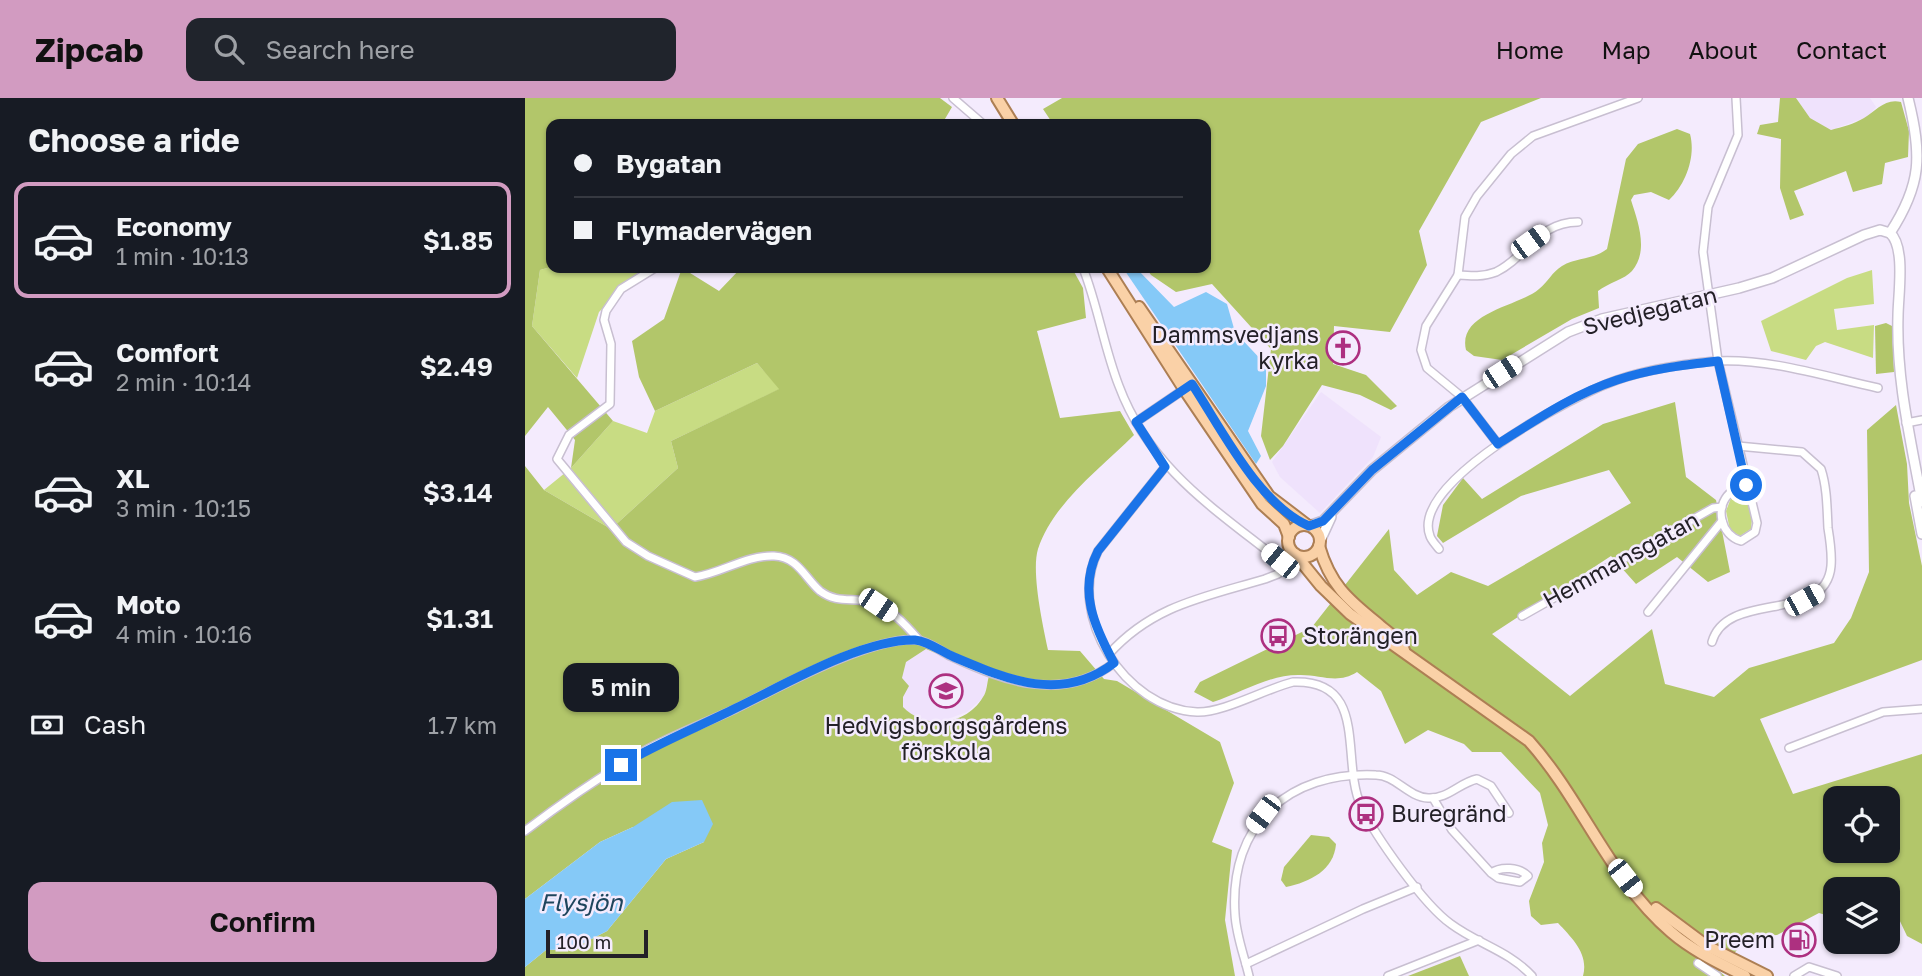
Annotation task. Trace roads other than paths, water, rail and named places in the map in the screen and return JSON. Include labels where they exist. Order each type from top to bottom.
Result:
[{"type":"main road","points":[[997,98],[1010,119]]},
{"type":"main road","points":[[1110,273],[1188,386],[1269,496],[1317,531],[1329,578],[1356,607],[1399,641],[1404,650]]},
{"type":"main road","points":[[1115,273],[1262,504],[1284,524],[1289,546],[1321,586],[1350,614],[1529,741],[1549,763],[1607,855],[1643,905],[1683,942],[1745,976]]},
{"type":"main road","points":[[1289,537],[1295,527],[1308,525]]},
{"type":"main road","points":[[1295,554],[1309,556],[1320,543]]},
{"type":"main road","points":[[1636,893],[1707,946],[1767,976]]},
{"type":"street","points":[[953,98],[977,119]]},
{"type":"street","points":[[1498,444],[1462,397],[1427,368],[1421,350],[1426,326],[1458,275],[1465,217],[1477,196],[1511,154],[1533,136],[1638,98]]},
{"type":"street","points":[[1722,507],[1722,521],[1733,538],[1748,538],[1755,532],[1757,523],[1718,361],[1708,298],[1703,229],[1738,135],[1736,98]]},
{"type":"street","points":[[1908,98],[1920,172],[1910,202],[1890,233],[1895,237],[1900,252],[1898,324],[1906,423],[1922,534]]},
{"type":"street","points":[[1458,275],[1481,276],[1495,272],[1510,263],[1549,228],[1564,222],[1578,222]]},
{"type":"street","name":"Svedjegatan","points":[[1308,525],[1323,521],[1372,470],[1462,397],[1542,347],[1585,325],[1639,310],[1708,298],[1772,278],[1879,230],[1890,233]]},
{"type":"street","points":[[647,273],[621,289],[606,311],[604,320],[611,344],[610,404],[569,435],[557,459],[626,542],[648,556],[695,577],[748,560],[777,556],[800,566],[819,590],[834,599],[867,601],[878,605],[906,626],[919,640],[952,657],[1031,685],[1067,686],[1092,678],[1114,663]]},
{"type":"street","points":[[1085,273],[1119,387],[1136,422],[1165,467],[1280,561],[1282,566],[1277,574],[1265,579],[1174,606],[1153,615],[1109,654]]},
{"type":"street","points":[[1439,549],[1429,535],[1429,523],[1435,508],[1464,470],[1498,444],[1584,393],[1617,380],[1660,369],[1718,361],[1801,372],[1878,388]]},
{"type":"street","points":[[1136,422],[1188,386]]},
{"type":"street","points":[[1906,423],[1922,420]]},
{"type":"street","points":[[1712,642],[1722,622],[1738,614],[1804,600],[1818,593],[1831,567],[1821,469],[1802,452],[1738,446]]},
{"type":"street","points":[[1165,467],[1098,551],[1090,566],[1088,596],[1098,632],[1114,663],[1127,678],[1153,697],[1168,705],[1195,712],[1211,711],[1293,682],[1324,687],[1343,705],[1349,721],[1351,776],[1361,806],[1371,824],[1439,914],[1511,957],[1532,976]]},
{"type":"street","points":[[1913,467],[1922,502]]},
{"type":"street","name":"Hemmansgatan","points":[[1522,616],[1713,508],[1722,507],[1730,493],[1746,485]]},
{"type":"street","name":"Svedjegatan","points":[[1320,543],[1333,512]]},
{"type":"street","points":[[1648,612],[1722,521]]},
{"type":"street","points":[[525,831],[575,793],[645,751],[843,658],[902,641],[919,640]]},
{"type":"street","points":[[1789,748],[1883,712],[1922,709]]},
{"type":"street","points":[[1249,976],[1237,927],[1237,867],[1247,840],[1263,814],[1283,798],[1300,788],[1324,780],[1351,776],[1380,775],[1419,796],[1433,798],[1446,795],[1472,780],[1482,780],[1491,786],[1509,813]]},
{"type":"street","points":[[1433,798],[1452,830],[1491,873]]},
{"type":"street","points":[[1246,964],[1363,909],[1417,887]]},
{"type":"street","points":[[1388,976],[1479,940]]},
{"type":"street","points":[[1698,962],[1717,976]]},
{"type":"street","points":[[1806,976],[1814,967]]},
{"type":"street","points":[[1794,976],[1804,968],[1814,967],[1837,976]]},
{"type":"water","points":[[1126,273],[1141,273],[1174,307],[1206,292],[1227,304],[1235,332],[1266,365],[1266,386],[1248,431],[1261,456],[1256,464]]},
{"type":"water","name":"Flysjön","points":[[702,800],[713,824],[704,842],[666,859],[607,931],[572,949],[546,950],[525,967],[525,899],[600,842],[633,827],[672,802]]},
{"type":"place","name":"Dammsvedjans kyrka","points":[[1343,348]]},
{"type":"place","name":"Storängen","points":[[1278,636]]},
{"type":"place","name":"Hedvigsborgsgårdens förskola","points":[[946,691]]},
{"type":"place","name":"Buregränd","points":[[1366,814]]},
{"type":"place","name":"Preem","points":[[1799,940]]}]
